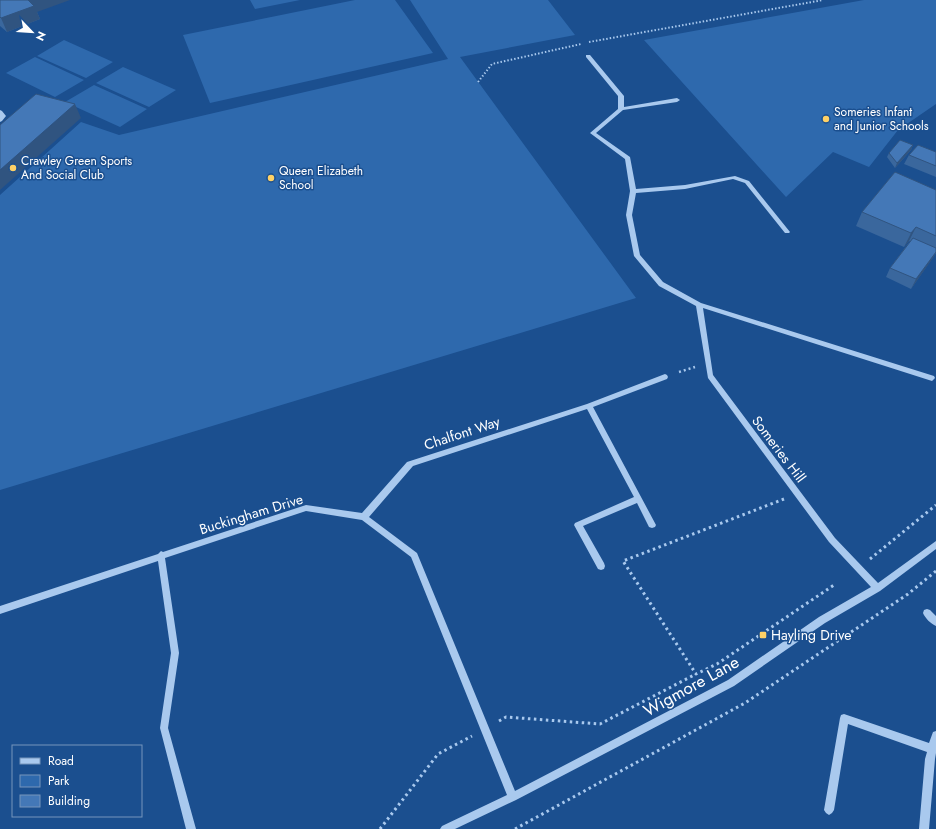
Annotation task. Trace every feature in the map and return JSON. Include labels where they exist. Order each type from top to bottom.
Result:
[{"type":"street","points":[[588,56],[621,96],[621,109]]},
{"type":"street","points":[[677,100],[621,109],[593,133],[628,158],[633,191],[629,215],[637,256],[661,284],[699,306],[932,378]]},
{"type":"street","points":[[0,112],[3,116],[0,120]]},
{"type":"street","points":[[633,191],[685,188],[733,177],[747,182],[787,232]]},
{"type":"street","name":"Someries Hill","points":[[699,306],[710,376],[832,540],[877,588]]},
{"type":"street","name":"Chalfont Way","points":[[364,517],[410,464],[589,406],[665,377]]},
{"type":"street","points":[[589,406],[652,525]]},
{"type":"street","points":[[600,566],[578,525],[638,499]]},
{"type":"street","name":"Buckingham Drive","points":[[0,610],[161,555],[306,508],[364,517],[414,555],[513,797]]},
{"type":"street","name":"Wigmore Lane","points":[[444,829],[513,797],[731,683],[822,620],[877,588],[936,544]]},
{"type":"street","points":[[161,555],[176,653],[164,728],[191,829]]},
{"type":"street","points":[[928,613],[936,622]]},
{"type":"street","points":[[829,810],[844,718],[933,749]]},
{"type":"street","points":[[924,829],[930,759],[936,734]]},
{"type":"path","points":[[589,42],[823,0]]},
{"type":"path","points":[[478,82],[492,64],[581,44],[588,56]]},
{"type":"path","points":[[665,377],[708,362]]},
{"type":"path","points":[[696,674],[623,561],[798,494]]},
{"type":"path","points":[[868,561],[936,505]]},
{"type":"path","points":[[515,829],[745,702],[908,594],[936,571]]},
{"type":"path","points":[[380,829],[438,754],[506,717],[600,724],[717,664],[834,585]]},
{"type":"green space","points":[[250,0],[300,0],[255,9]]},
{"type":"green space","points":[[355,0],[395,0],[433,53],[210,103],[183,35]]},
{"type":"green space","name":"Queen Elizabeth School","points":[[410,0],[548,0],[575,35],[460,57],[636,298],[0,490],[0,195],[81,122],[119,135],[448,59]]},
{"type":"green space","name":"Someries Infant and Junior Schools","points":[[864,0],[936,0],[936,104],[898,130],[869,167],[833,152],[786,197],[644,40]]},
{"type":"green space","points":[[64,40],[113,62],[86,78],[37,56]]},
{"type":"green space","points":[[35,57],[84,80],[55,97],[6,73]]},
{"type":"green space","points":[[123,67],[176,90],[149,107],[96,83]]},
{"type":"green space","points":[[94,85],[147,109],[120,127],[65,102]]},
{"type":"building","points":[[0,0],[28,0],[34,6],[1,18]]},
{"type":"building","points":[[36,94],[75,104],[0,170],[0,125]]},
{"type":"building","points":[[900,140],[913,145],[897,163],[889,153]]},
{"type":"building","points":[[918,145],[936,152],[936,166],[909,155]]},
{"type":"building","points":[[895,172],[936,190],[936,236],[916,227],[911,233],[862,212]]},
{"type":"building","points":[[913,238],[936,248],[936,252],[916,279],[890,268]]},
{"type":"place","name":"Someries Infant and Junior Schools","points":[[826,119]]},
{"type":"place","name":"Crawley Green Sports And Social Club","points":[[13,168]]},
{"type":"place","name":"Queen Elizabeth School","points":[[271,178]]},
{"type":"place","name":"Hayling Drive","points":[[763,635]]}]
